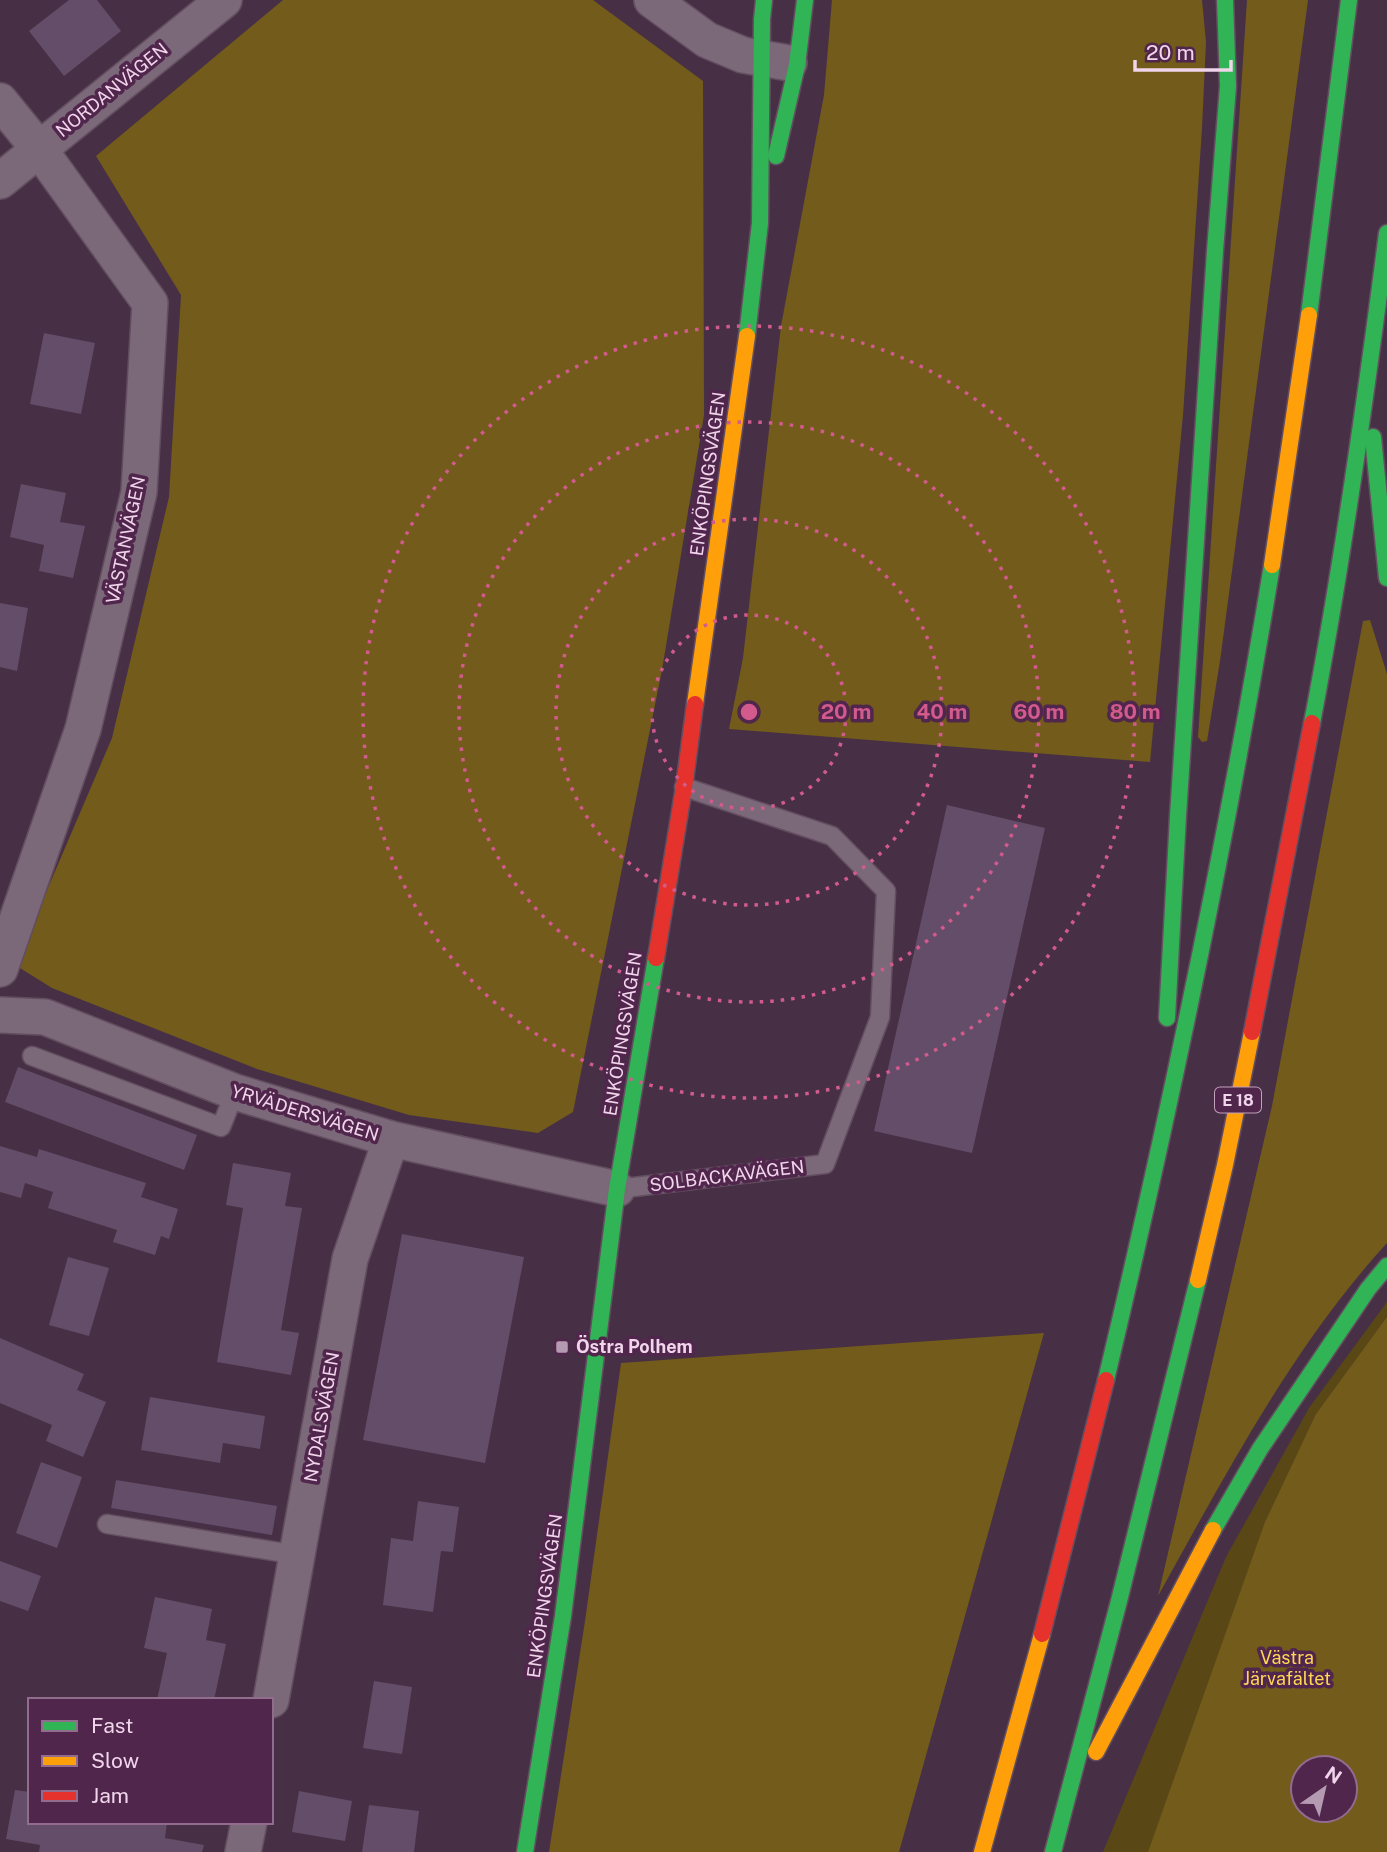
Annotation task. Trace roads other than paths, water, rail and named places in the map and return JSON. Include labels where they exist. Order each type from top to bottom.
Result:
[{"type":"main road","name":"ENKÖPINGSVÄGEN","points":[[525,1852],[563,1616],[617,1189],[684,787],[747,333],[760,223],[764,0]]},
{"type":"main road","name":"ENKÖPINGSVÄGEN","points":[[760,223],[797,65],[805,0]]},
{"type":"main road","points":[[1160,1152],[1178,816],[1228,86],[1225,0]]},
{"type":"main road","points":[[982,1852],[1000,1793],[1116,1339],[1160,1152],[1213,892],[1263,622],[1302,370],[1349,0]]},
{"type":"main road","name":"E 18","points":[[1053,1852],[1180,1354],[1225,1165],[1325,651],[1368,382],[1387,233]]},
{"type":"main road","points":[[1368,382],[1387,578]]},
{"type":"main road","points":[[1065,1810],[1203,1548],[1259,1449],[1368,1289],[1387,1266]]},
{"type":"street","name":"NORDANVÄGEN","points":[[0,181],[224,0]]},
{"type":"street","points":[[652,0],[707,40],[743,55],[797,65]]},
{"type":"street","name":"VÄSTANVÄGEN","points":[[0,101],[40,149],[150,303],[139,492],[83,729],[0,969]]},
{"type":"street","name":"YRVÄDERSVÄGEN","points":[[0,1015],[45,1017],[235,1092],[391,1139],[617,1189]]},
{"type":"street","name":"NYDALSVÄGEN","points":[[271,1698],[350,1259],[391,1139]]},
{"type":"street","points":[[243,1852],[249,1824]]},
{"type":"lane","name":"SOLBACKAVÄGEN","points":[[617,1189],[825,1164],[880,1017],[886,891],[832,836],[684,787]]},
{"type":"lane","points":[[32,1056],[221,1127],[235,1092]]},
{"type":"lane","points":[[107,1524],[297,1555]]},
{"type":"place","name":"Östra Polhem","points":[[562,1347]]},
{"type":"park label","name":"Västra Järvafältet","points":[[1287,1668]]}]
